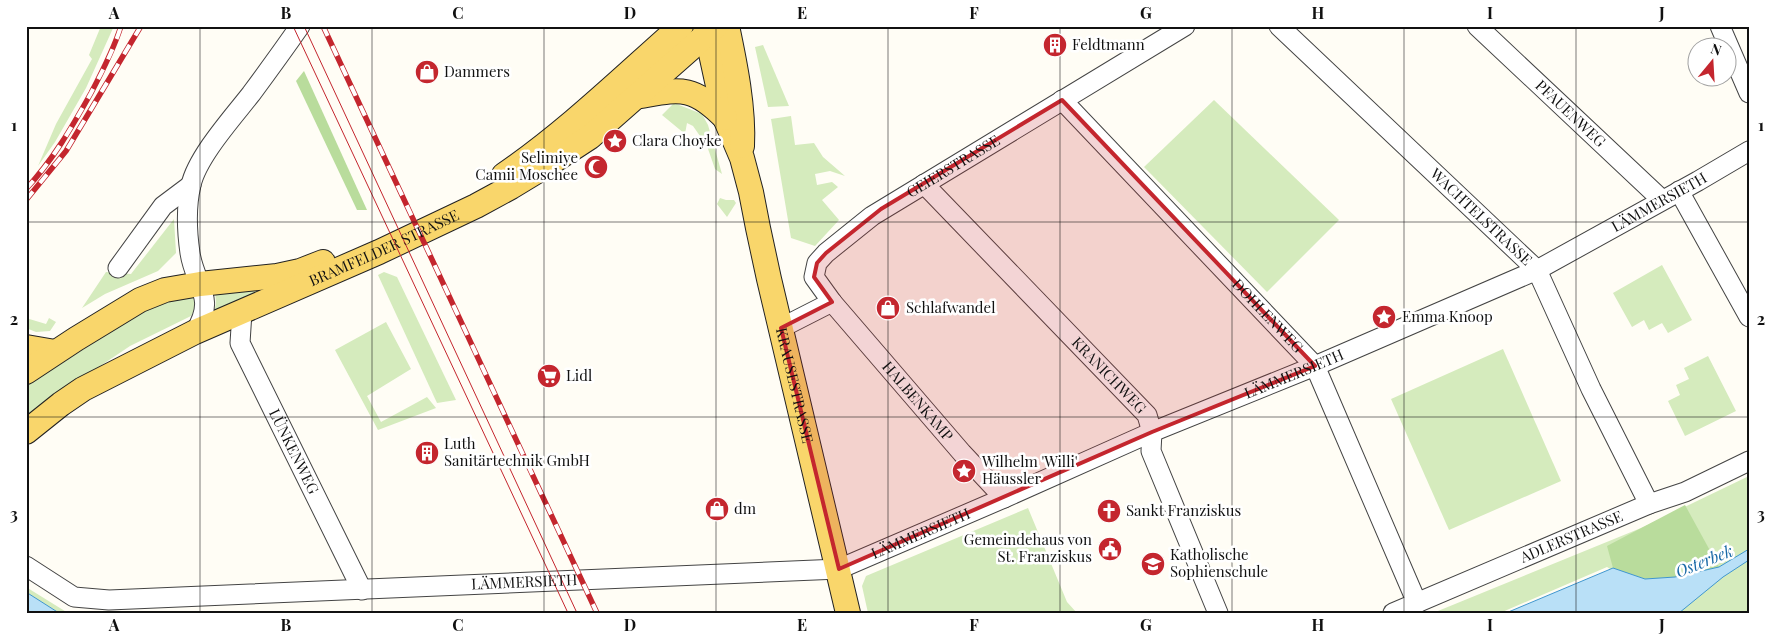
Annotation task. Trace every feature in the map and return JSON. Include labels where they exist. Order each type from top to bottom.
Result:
[{"type":"main road","name":"BRAMFELDER STRASSE","points":[[26,372],[140,300],[165,290],[200,284],[277,276],[300,271],[370,243],[472,193],[509,171],[564,130],[681,26]]},
{"type":"main road","name":"BRAMFELDER STRASSE","points":[[26,432],[60,404],[83,389],[195,332],[379,252],[505,191],[544,168],[590,136],[714,28]]},
{"type":"main road","name":"KRAUSESTRASSE","points":[[714,28],[725,118],[742,158],[752,192],[758,228],[848,613]]},
{"type":"main road","name":"KRAUSESTRASSE","points":[[714,28],[733,56],[743,131],[742,158]]},
{"type":"main road","points":[[634,97],[677,90],[688,92],[711,104],[725,118]]},
{"type":"main road","points":[[26,347],[55,352]]},
{"type":"street","points":[[195,332],[205,306],[204,293],[190,252],[188,211],[190,185],[198,165],[300,26]]},
{"type":"street","name":"GEIERSTRASSE","points":[[832,302],[814,277],[817,263],[826,253],[876,212],[1185,26]]},
{"type":"street","name":"WACHTELSTRASSE","points":[[1279,26],[1537,270],[1590,386],[1649,504]]},
{"type":"street","name":"PFAUENWEG","points":[[1477,26],[1670,195],[1749,316]]},
{"type":"street","points":[[1720,26],[1749,93]]},
{"type":"street","name":"DOHLENWEG","points":[[1062,100],[1315,366],[1417,603]]},
{"type":"street","name":"LÄMMERSIETH","points":[[26,566],[74,597],[109,600],[839,569],[1152,432],[1315,366],[1537,270],[1749,150]]},
{"type":"street","name":"KRANICHWEG","points":[[924,184],[1147,415],[1152,432],[1151,451],[1218,613]]},
{"type":"street","points":[[118,268],[163,206],[190,185]]},
{"type":"street","points":[[781,328],[832,302]]},
{"type":"street","name":"HALBENKAMP","points":[[832,302],[962,453],[1004,498]]},
{"type":"street","name":"LÜNKENWEG","points":[[242,312],[240,343],[362,590]]},
{"type":"street","name":"ADLERSTRASSE","points":[[1393,613],[1649,504],[1685,492],[1749,461]]},
{"type":"street","points":[[109,600],[143,613]]},
{"type":"highlighted area","points":[[1062,100],[1315,366],[1152,432],[839,569],[781,328],[832,302],[814,277],[817,263],[826,253],[881,209]]},
{"type":"green space","points":[[101,26],[114,26],[86,88],[55,142],[38,166],[56,124],[92,59],[89,55]]},
{"type":"green space","points":[[763,45],[789,106],[768,107],[755,47]]},
{"type":"green space","points":[[304,71],[367,210],[357,210],[296,81]]},
{"type":"green space","points":[[1214,100],[1339,220],[1267,292],[1144,167]]},
{"type":"green space","points":[[674,103],[702,114],[708,125],[722,174],[715,169],[707,146],[693,126],[687,123],[685,134],[662,115]]},
{"type":"green space","points":[[791,116],[795,145],[814,143],[823,157],[845,176],[830,171],[815,174],[817,185],[832,182],[838,187],[822,200],[839,220],[815,246],[791,238],[771,119]]},
{"type":"green space","points":[[720,198],[734,200],[736,203],[727,217],[717,204]]},
{"type":"green space","points":[[174,219],[176,253],[158,271],[105,294],[82,308],[106,272],[131,274]]},
{"type":"green space","points":[[1662,265],[1692,320],[1668,333],[1662,323],[1649,330],[1644,320],[1632,327],[1613,293]]},
{"type":"green space","points":[[384,272],[397,277],[456,400],[437,403],[378,275]]},
{"type":"green space","points":[[287,283],[213,314],[216,304],[215,289]]},
{"type":"green space","points":[[196,293],[196,309],[191,316],[130,346],[63,391],[26,419],[26,387],[31,383],[148,306]]},
{"type":"green space","points":[[26,318],[46,324],[49,318],[56,322],[50,331],[36,332],[26,328]]},
{"type":"green space","points":[[386,322],[411,369],[367,396],[381,422],[427,397],[436,408],[378,430],[335,350]]},
{"type":"green space","points":[[1503,349],[1561,481],[1449,530],[1391,399]]},
{"type":"green space","points":[[1708,356],[1736,411],[1685,436],[1668,401],[1680,395],[1676,385],[1689,379],[1684,368]]},
{"type":"green space","points":[[1749,476],[1749,613],[1679,613],[1607,567],[1500,613],[1433,613],[1641,528]]},
{"type":"green space","points":[[1685,505],[1719,567],[1675,577],[1645,579],[1613,568],[1607,546]]},
{"type":"green space","points":[[1028,508],[1067,602],[1077,613],[868,613],[862,586],[866,576]]},
{"type":"green space","points":[[26,587],[68,613],[59,613],[26,592]]},
{"type":"water","points":[[1749,549],[1749,560],[1723,577],[1679,613],[1506,613],[1613,568],[1645,579],[1675,577],[1719,567]]},
{"type":"water","points":[[26,592],[59,613],[26,613]]},
{"type":"tram line","points":[[293,26],[568,613]]},
{"type":"tram line","points":[[304,26],[577,613]]},
{"type":"railway","points":[[26,189],[62,143],[77,118],[103,69],[121,26]]},
{"type":"railway","points":[[26,200],[66,151],[141,26]]},
{"type":"railway","points":[[323,26],[597,613]]},
{"type":"place","name":"Feldtmann","points":[[1055,45]]},
{"type":"place","name":"Dammers","points":[[427,72]]},
{"type":"place","name":"Clara Choyke","points":[[615,141]]},
{"type":"place","name":"Selimiye Camii Moschee","points":[[596,167]]},
{"type":"place","name":"Schlafwandel","points":[[888,308]]},
{"type":"place","name":"Emma Knoop","points":[[1384,317]]},
{"type":"place","name":"Lidl","points":[[549,376]]},
{"type":"place","name":"Luth Sanitärtechnik GmbH","points":[[427,453]]},
{"type":"place","name":"Wilhelm 'Willi' Häussler","points":[[964,471]]},
{"type":"place","name":"dm","points":[[717,509]]},
{"type":"place","name":"Sankt Franziskus","points":[[1109,511]]},
{"type":"place","name":"Gemeindehaus von St. Franziskus","points":[[1110,549]]},
{"type":"place","name":"Katholische Sophienschule","points":[[1153,564]]},
{"type":"water label","name":"Osterbek","points":[[1704,561]]}]
